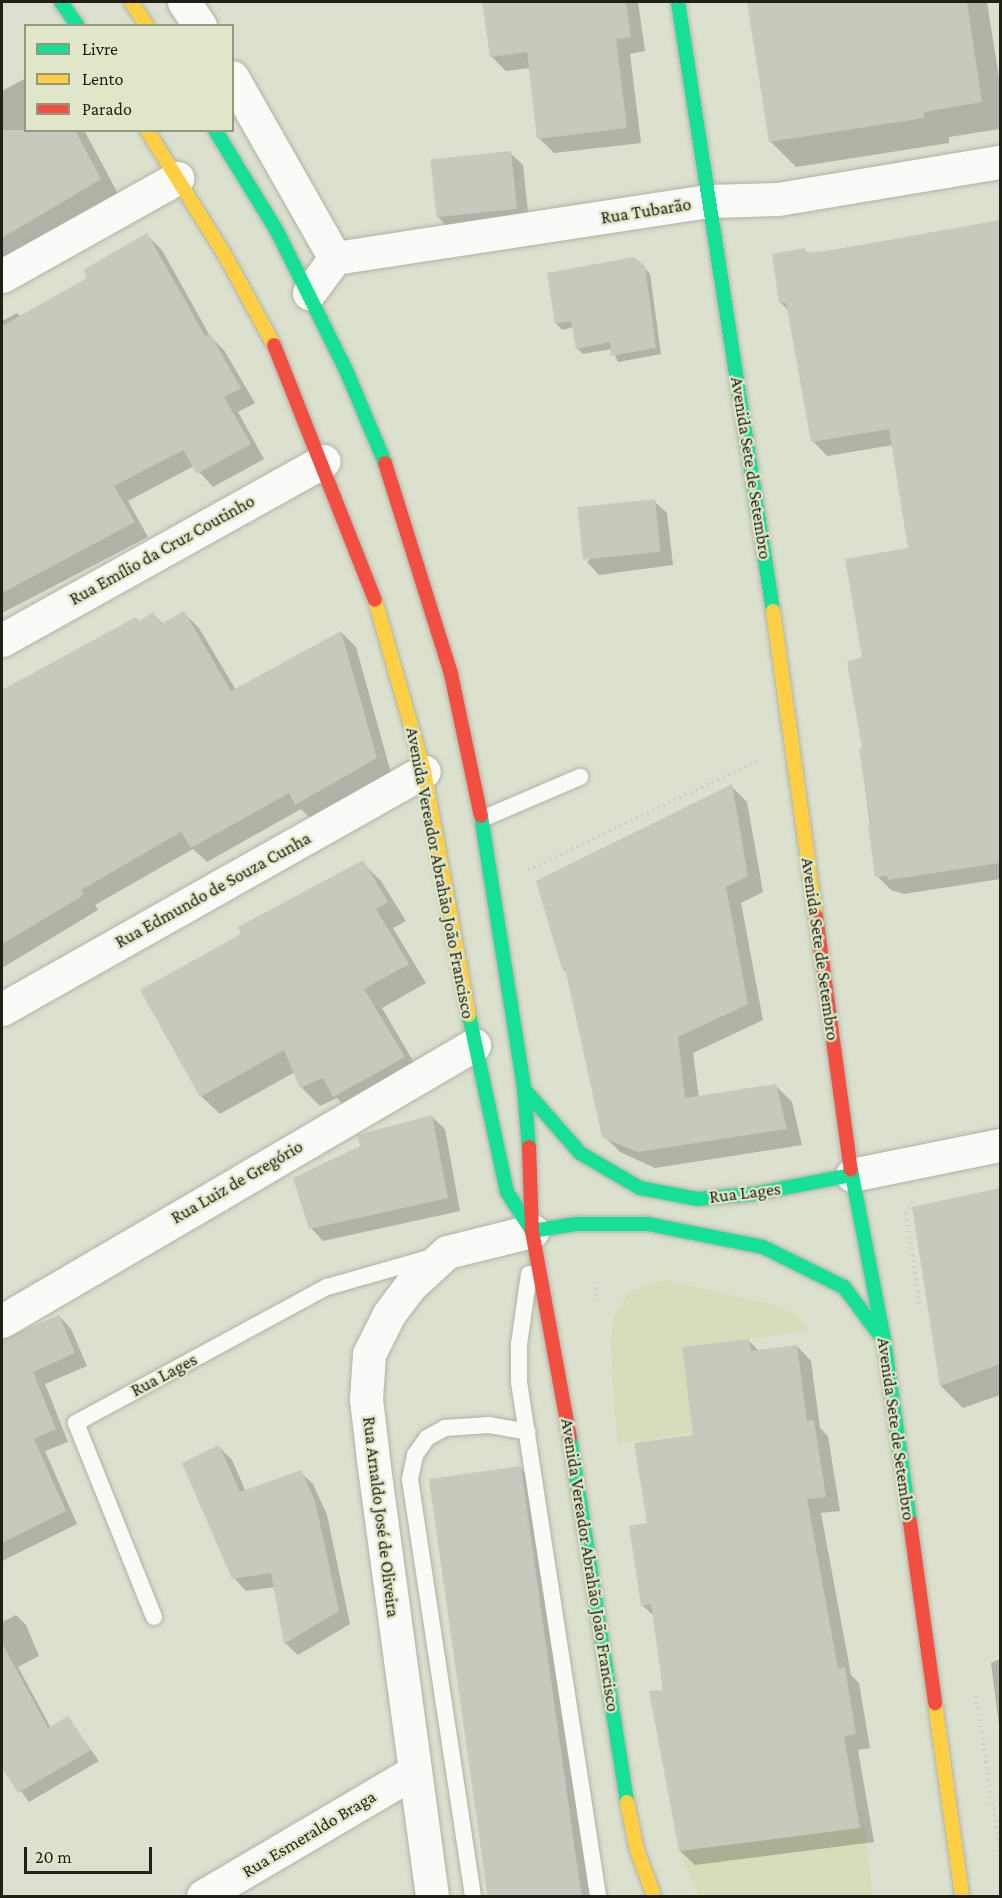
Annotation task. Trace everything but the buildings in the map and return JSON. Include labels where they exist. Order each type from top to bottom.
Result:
[{"type":"main road","points":[[61,2],[77,24]]},
{"type":"main road","points":[[131,2],[146,24]]},
{"type":"main road","name":"Avenida Sete de Setembro","points":[[678,2],[792,744],[852,1175],[884,1340],[962,1896]]},
{"type":"main road","name":"Avenida Vereador Abrahão João Francisco","points":[[148,132],[281,358],[362,560],[439,767],[474,1045],[507,1192],[532,1232]]},
{"type":"main road","name":"Avenida Vereador Abrahão João Francisco","points":[[216,132],[277,231],[309,293],[384,458],[451,674],[482,819],[524,1089],[532,1232],[559,1370],[628,1808],[637,1850],[654,1896]]},
{"type":"main road","points":[[439,767],[470,758]]},
{"type":"main road","name":"Rua Lages","points":[[524,1089],[580,1153],[640,1188],[697,1199],[753,1194],[852,1175]]},
{"type":"main road","name":"Rua Lages","points":[[532,1232],[576,1224],[648,1224],[763,1247],[844,1287],[884,1340]]},
{"type":"street","points":[[184,2],[199,24]]},
{"type":"street","points":[[234,81],[335,258],[309,293]]},
{"type":"street","name":"Rua Tubarão","points":[[335,258],[709,201],[778,199],[1000,162]]},
{"type":"street","points":[[2,276],[177,178]]},
{"type":"street","name":"Rua Emílio da Cruz Coutinho","points":[[2,640],[323,461]]},
{"type":"street","name":"Rua Edmundo de Souza Cunha","points":[[2,1009],[439,767]]},
{"type":"street","name":"Rua Luiz de Gregório","points":[[2,1321],[474,1045]]},
{"type":"street","name":"Rua Lages","points":[[852,1175],[1000,1145]]},
{"type":"street","name":"Rua Arnaldo José de Oliveira","points":[[432,1896],[366,1399],[369,1354],[389,1314],[410,1286],[447,1252],[532,1232]]},
{"type":"street","name":"Rua Esmeraldo Braga","points":[[202,1896],[415,1771]]},
{"type":"lane","points":[[482,819],[580,777]]},
{"type":"lane","points":[[532,1232],[526,1311],[519,1344],[519,1382],[598,1896]]},
{"type":"lane","name":"Rua Lages","points":[[154,1617],[76,1423],[327,1287],[447,1252]]},
{"type":"lane","points":[[473,1896],[410,1479],[415,1455],[427,1438],[445,1428],[489,1425],[527,1432]]},
{"type":"path","points":[[492,887],[792,744]]},
{"type":"path","points":[[595,1282],[598,1305]]},
{"type":"green space","points":[[664,1280],[775,1305],[798,1316],[809,1331],[682,1347],[693,1433],[617,1444],[610,1339],[615,1313],[629,1292]]},
{"type":"green space","points":[[865,1827],[873,1896],[699,1896],[679,1852]]},
{"type":"traffic: fast","points":[[61,2],[77,24]]},
{"type":"traffic: fast","points":[[678,2],[773,611]]},
{"type":"traffic: fast","points":[[216,132],[277,231],[346,370],[385,463]]},
{"type":"traffic: fast","points":[[481,816],[524,1089],[529,1147]]},
{"type":"traffic: fast","points":[[469,1015],[507,1192],[532,1231]]},
{"type":"traffic: fast","points":[[524,1089],[580,1153],[640,1188],[697,1199],[753,1194],[852,1175]]},
{"type":"traffic: fast","points":[[851,1170],[884,1340],[910,1522]]},
{"type":"traffic: fast","points":[[532,1231],[576,1224],[648,1224],[763,1247],[844,1287],[879,1334]]},
{"type":"traffic: fast","points":[[570,1438],[627,1802]]},
{"type":"traffic: slow","points":[[131,2],[146,24]]},
{"type":"traffic: slow","points":[[148,132],[226,257],[274,345]]},
{"type":"traffic: slow","points":[[375,600],[424,771],[469,1015]]},
{"type":"traffic: slow","points":[[773,611],[816,916]]},
{"type":"traffic: slow","points":[[935,1703],[962,1896]]},
{"type":"traffic: slow","points":[[627,1802],[637,1850],[654,1896]]},
{"type":"traffic: jam","points":[[274,345],[375,600]]},
{"type":"traffic: jam","points":[[385,463],[451,674],[481,816]]},
{"type":"traffic: jam","points":[[816,916],[851,1170]]},
{"type":"traffic: jam","points":[[529,1147],[532,1231],[570,1438]]},
{"type":"traffic: jam","points":[[910,1522],[935,1703]]}]
